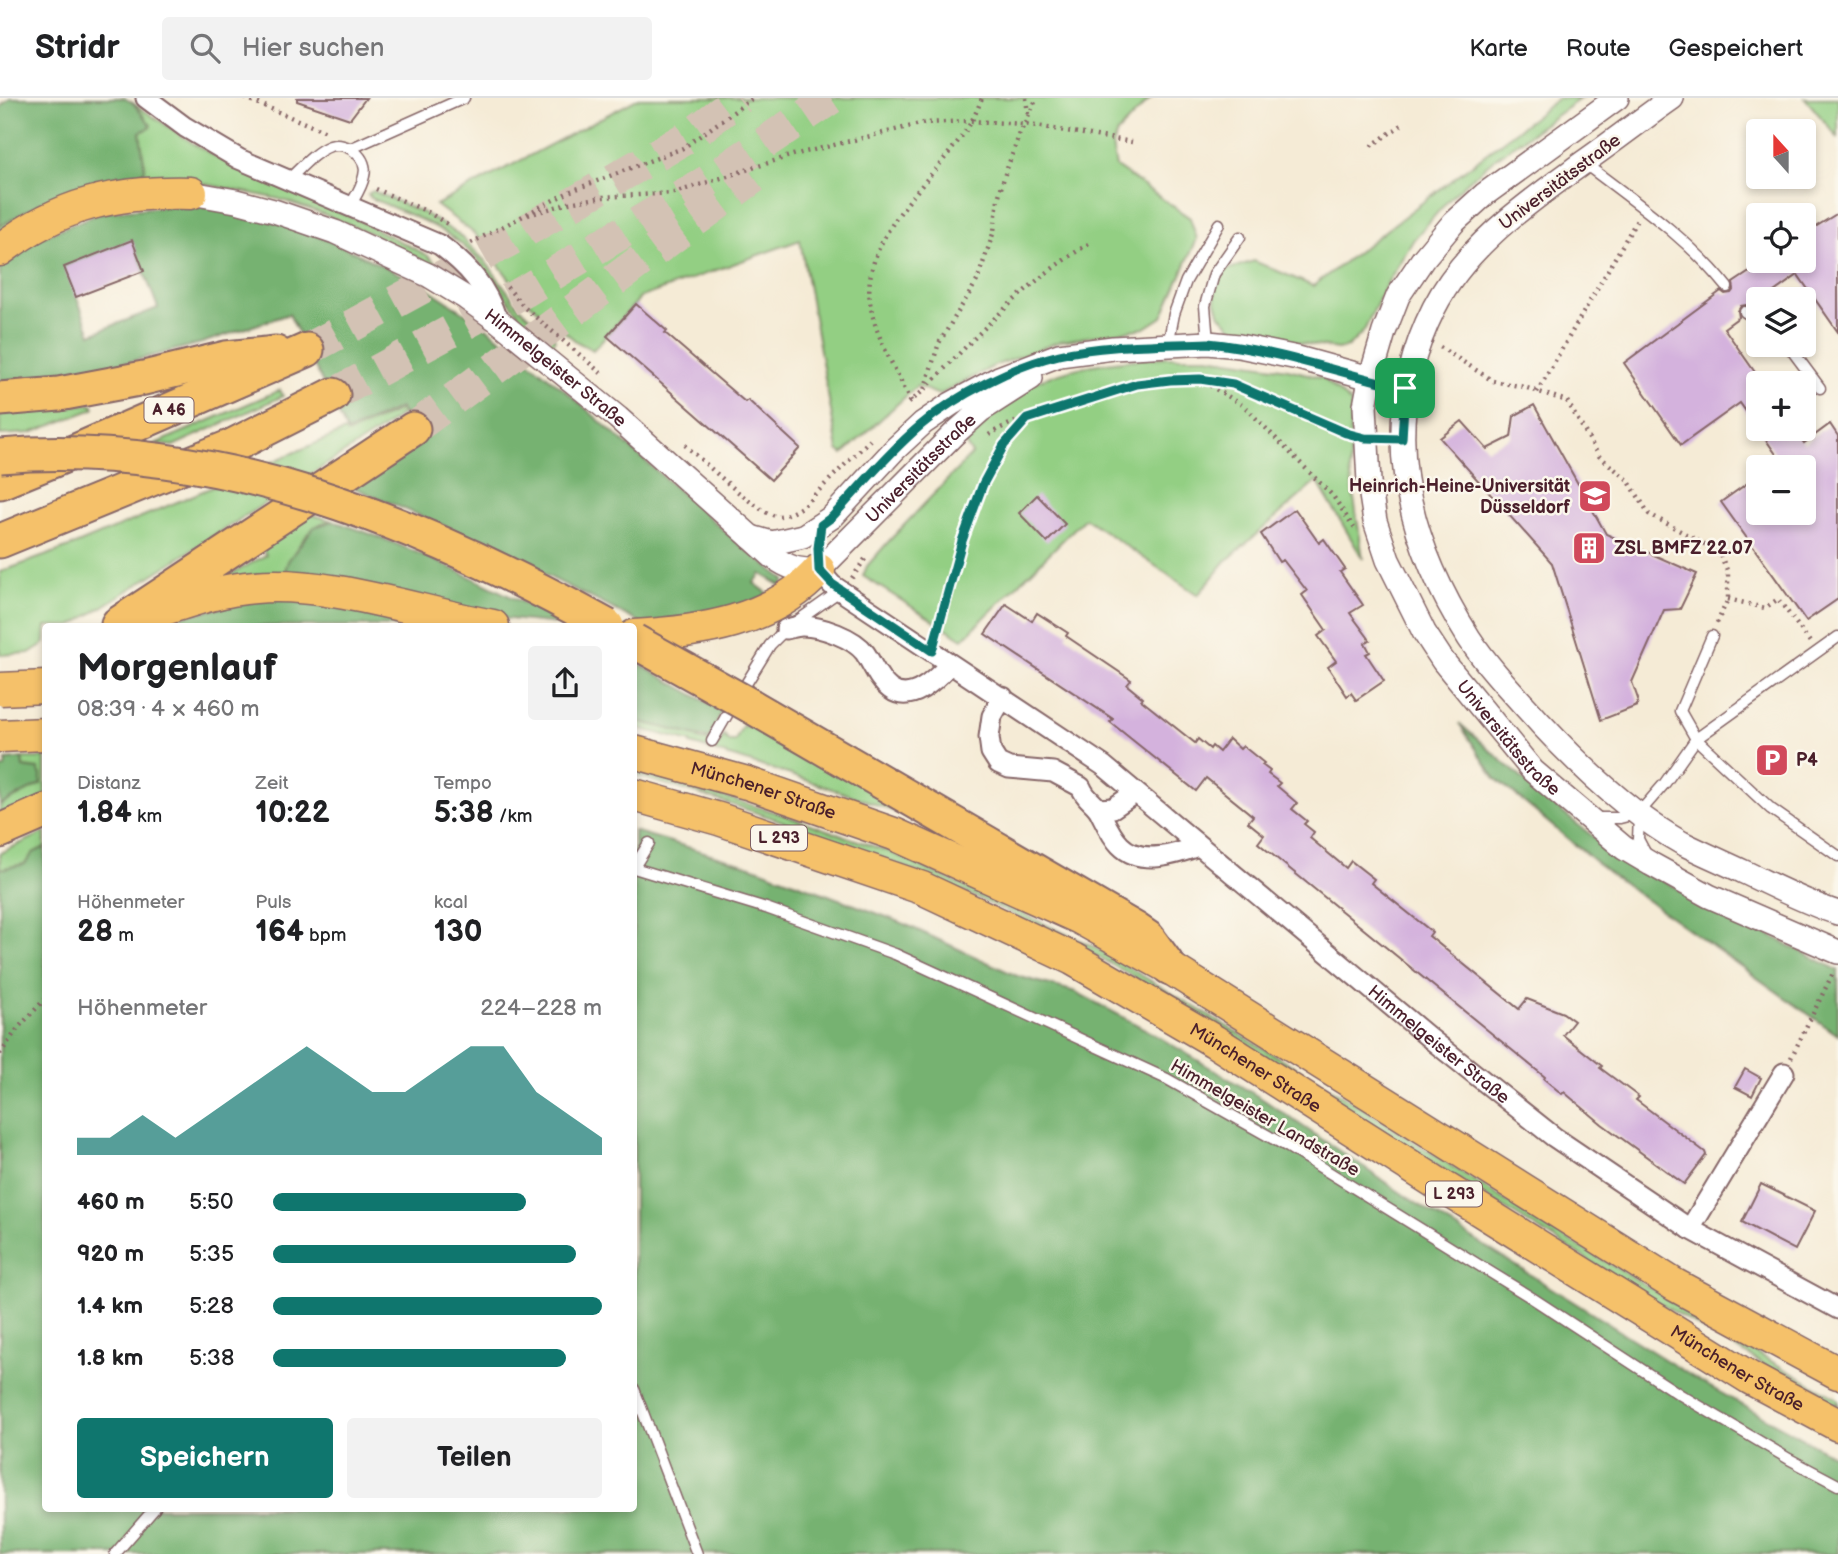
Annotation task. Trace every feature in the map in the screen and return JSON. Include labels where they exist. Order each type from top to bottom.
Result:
[{"type":"highway","points":[[0,250],[19,235],[83,205],[122,195],[191,193]]},
{"type":"highway","name":"A 46","points":[[0,399],[59,394],[132,381],[226,358],[307,350],[0,482]]},
{"type":"highway","points":[[0,541],[232,446],[333,395]]},
{"type":"highway","points":[[118,623],[413,429]]},
{"type":"highway","points":[[0,456],[95,454],[222,470],[273,482],[347,505],[436,540],[532,584],[602,623]]},
{"type":"highway","points":[[637,636],[678,633],[736,620],[764,611],[797,591],[830,580]]},
{"type":"highway","points":[[121,623],[205,595],[256,586],[301,587],[479,623]]},
{"type":"highway","points":[[637,643],[1135,929],[1148,938],[1170,968]]},
{"type":"highway","points":[[0,698],[42,672]]},
{"type":"highway","points":[[0,689],[42,687]]},
{"type":"highway","points":[[0,736],[42,734]]},
{"type":"highway","name":"Münchener Straße","points":[[637,753],[747,783],[894,834],[1080,918],[1170,968],[1675,1285],[1838,1373]]},
{"type":"highway","name":"Münchener Straße","points":[[637,796],[732,823],[922,888],[1073,959],[1214,1041],[1750,1378],[1838,1425]]},
{"type":"highway","points":[[0,831],[42,813]]},
{"type":"street","name":"Himmelgeister Straße","points":[[146,98],[185,127],[239,159],[440,245],[456,257],[489,295],[497,320],[618,418],[749,537],[787,567],[830,580],[950,665],[1003,697],[1104,766],[1432,1040],[1555,1138],[1690,1229],[1838,1309]]},
{"type":"street","name":"Universitätsstraße","points":[[1618,98],[1485,194],[1454,222],[1423,259],[1398,296],[1384,332],[1365,406],[1365,438],[1375,521],[1388,560],[1405,596],[1443,661],[1533,771],[1624,848],[1709,896],[1838,952]]},
{"type":"street","name":"Universitätsstraße","points":[[1672,98],[1516,212],[1483,243],[1435,306],[1422,335],[1405,388],[1402,439],[1404,478],[1410,510],[1437,580],[1470,639],[1502,682],[1567,752],[1640,813],[1681,842],[1838,913]]},
{"type":"street","points":[[1527,163],[1549,186]]},
{"type":"street","points":[[191,193],[249,204],[335,232],[428,275],[497,320]]},
{"type":"street","name":"Universitätsstraße","points":[[749,537],[772,543],[787,542],[803,536],[832,517],[923,423],[999,378],[1059,355],[1113,348],[1208,343],[1239,346],[1298,358],[1405,388]]},
{"type":"street","name":"Universitätsstraße","points":[[830,580],[953,435],[981,410],[1034,377],[1113,348]]},
{"type":"street","points":[[821,525],[818,548],[830,580]]},
{"type":"street","points":[[786,629],[801,625],[845,637],[866,654],[891,690],[903,694],[914,692],[933,682],[950,665]]},
{"type":"street","points":[[1003,697],[992,716],[989,737],[991,752],[998,763],[1009,768],[1053,772],[1081,787],[1083,794],[1099,809],[1118,843],[1127,852],[1152,857],[1178,853],[1198,846]]},
{"type":"street","points":[[1081,787],[1087,777],[1104,766]]},
{"type":"street","points":[[1099,809],[1113,808],[1135,793]]},
{"type":"street","points":[[1690,1229],[1784,1073]]},
{"type":"lane","points":[[288,180],[324,149],[333,145],[352,148],[464,98]]},
{"type":"lane","points":[[350,206],[365,174],[363,163],[352,148]]},
{"type":"lane","points":[[1583,163],[1644,209],[1713,268],[1727,287]]},
{"type":"lane","points":[[1168,345],[1174,314],[1186,281],[1219,224]]},
{"type":"lane","points":[[1208,343],[1205,306],[1214,274],[1240,237]]},
{"type":"lane","points":[[1797,357],[1820,388]]},
{"type":"lane","points":[[712,741],[741,702],[770,645],[830,580]]},
{"type":"lane","points":[[1712,636],[1680,711],[1696,739],[1771,809],[1838,856]]},
{"type":"lane","points":[[1651,864],[1638,839],[1640,813],[1696,739],[1838,637]]},
{"type":"lane","points":[[1586,818],[1620,818],[1640,813]]},
{"type":"lane","points":[[637,863],[649,843]]},
{"type":"lane","name":"Himmelgeister Landstraße","points":[[637,869],[766,908],[895,954],[1167,1079],[1289,1147],[1532,1298],[1679,1394],[1838,1486]]},
{"type":"lane","points":[[637,1397],[698,1554]]},
{"type":"lane","points":[[115,1554],[152,1512]]},
{"type":"path","points":[[471,243],[571,191],[683,148],[753,98]]},
{"type":"path","points":[[911,401],[877,325],[870,301],[877,254],[915,194],[971,121],[982,98]]},
{"type":"path","points":[[1026,98],[1028,116]]},
{"type":"path","points":[[923,390],[939,343],[977,281],[988,253],[1005,174],[1037,98]]},
{"type":"path","points":[[528,215],[569,203],[603,197],[674,193],[793,155],[924,123],[971,121],[1024,124],[1132,142]]},
{"type":"path","points":[[1371,146],[1403,124]]},
{"type":"path","points":[[1537,392],[1644,209]]},
{"type":"path","points":[[902,410],[986,325],[1064,259],[1090,243]]},
{"type":"path","points":[[1422,335],[1493,381],[1567,401],[1599,456],[1628,480],[1649,514],[1718,552],[1728,572],[1728,599],[1712,636]]},
{"type":"path","points":[[584,358],[605,376]]},
{"type":"path","points":[[1200,379],[1244,406],[1333,496],[1353,528],[1375,521]]},
{"type":"path","points":[[987,436],[1001,427],[1137,384],[1200,379],[1233,384],[1326,426],[1365,438]]},
{"type":"path","points":[[932,651],[962,541],[983,484],[1004,445],[1027,419]]},
{"type":"path","points":[[677,438],[760,509],[775,516],[791,513],[803,506],[875,435]]},
{"type":"path","points":[[865,559],[873,551]]},
{"type":"path","points":[[1728,599],[1765,608],[1778,599],[1817,651]]},
{"type":"path","points":[[1784,1073],[1837,965]]},
{"type":"path","points":[[0,1054],[18,1028],[42,1002]]},
{"type":"green space","points":[[10,98],[124,98],[133,103],[151,125],[140,132],[145,170],[138,175],[106,181],[42,202],[0,226],[0,107]]},
{"type":"green space","points":[[639,98],[1151,98],[1117,133],[1112,145],[1116,167],[1190,218],[1197,239],[1162,317],[1145,328],[1061,341],[994,366],[939,395],[917,386],[843,454],[838,450],[800,240],[641,297],[593,350],[577,342],[525,299],[475,234],[436,205]]},
{"type":"green space","points":[[1559,98],[1581,98],[1493,160],[1453,195],[1414,239],[1386,285],[1364,331],[1348,347],[1337,349],[1237,332],[1220,315],[1215,288],[1223,271],[1254,261],[1313,286]]},
{"type":"green space","points":[[1805,98],[1838,98],[1838,138]]},
{"type":"green space","points":[[133,103],[224,161],[360,221],[427,255],[445,272],[375,235],[318,212],[279,199],[205,184],[0,233],[0,226],[49,201],[84,188],[138,175],[145,163],[140,132],[150,128]]},
{"type":"green space","points":[[373,191],[423,213],[458,234],[485,261],[520,308],[553,336],[555,340],[552,345],[531,329],[480,262],[459,242],[423,220],[371,198],[368,194]]},
{"type":"green space","points":[[195,204],[266,219],[329,240],[421,284],[485,326],[567,392],[746,550],[785,580],[782,586],[761,574],[754,583],[769,594],[746,605],[649,627],[468,536],[350,486],[420,437],[400,408],[347,432],[289,314],[202,343],[117,365],[0,381],[0,262],[23,244],[103,212]],"holes":[[[132,241],[158,308],[91,334],[65,267]]]},
{"type":"green space","points":[[1166,357],[1208,357],[1288,369],[1323,378],[1351,403],[1350,471],[1363,559],[1317,481],[1225,562],[1198,595],[1085,518],[963,639],[863,576],[867,566],[889,541],[972,454],[963,440],[1002,403],[1038,381],[1059,373],[1102,364]]},
{"type":"green space","points":[[280,390],[283,396],[173,446],[155,444]]},
{"type":"green space","points":[[93,405],[94,409],[31,433],[0,435],[0,415]]},
{"type":"green space","points":[[400,410],[402,414],[77,623],[42,623],[42,645],[29,653],[0,655],[0,572],[75,545],[345,431],[347,434]]},
{"type":"green space","points":[[310,514],[333,521],[320,524],[308,534],[285,571],[219,581],[215,573],[224,568],[228,576],[266,555],[260,544]]},
{"type":"green space","points":[[333,521],[364,531],[482,582],[564,623],[499,618],[285,571],[288,561],[314,527]]},
{"type":"green space","points":[[281,595],[432,623],[158,623]]},
{"type":"green space","points":[[637,663],[722,711],[709,739],[637,721]]},
{"type":"green space","points":[[751,720],[934,827],[932,830],[870,802],[691,742],[637,728],[637,721],[719,744],[724,735],[728,741],[735,741],[743,725],[748,727]]},
{"type":"green space","points":[[1459,723],[1548,801],[1624,861],[1838,970],[1838,1035],[1609,873],[1495,778]]},
{"type":"green space","points":[[22,758],[42,758],[42,799],[0,818],[0,805],[41,784],[23,767]]},
{"type":"green space","points":[[22,758],[23,767],[38,769],[41,784],[0,805],[0,768],[5,768],[6,760]]},
{"type":"green space","points":[[637,771],[784,815],[890,852],[1094,947],[1348,1099],[1549,1229],[1721,1333],[1838,1399],[1838,1406],[1627,1284],[1255,1050],[1096,956],[1027,921],[917,872],[806,829],[637,776]]},
{"type":"green space","points":[[637,832],[754,867],[900,922],[1017,976],[1076,992],[1149,1031],[1264,1100],[1413,1201],[1696,1379],[1838,1458],[1838,1554],[0,1554],[0,869],[25,864],[33,853],[42,848],[42,1512],[637,1512]]},
{"type":"green space","points":[[42,833],[42,848],[33,853],[25,864],[0,869],[0,853]]},
{"type":"building","points":[[297,98],[366,98],[350,119],[297,101]]},
{"type":"building","points":[[1838,213],[1838,332],[1816,301],[1816,287],[1806,287],[1798,275],[1781,287],[1746,287],[1746,305],[1741,306],[1738,311],[1739,317],[1724,328],[1754,371],[1746,371],[1746,412],[1740,403],[1681,445],[1624,363],[1721,291],[1725,294],[1731,293],[1734,289],[1733,283],[1748,273],[1816,273],[1816,227]]},
{"type":"building","points":[[132,240],[144,271],[76,297],[64,267]]},
{"type":"building","points":[[636,304],[667,331],[665,333],[745,402],[748,400],[800,448],[771,480],[607,336]]},
{"type":"building","name":"ZSL BMFZ 22.07","points":[[1534,405],[1606,534],[1697,574],[1680,609],[1664,610],[1632,682],[1638,699],[1637,706],[1601,720],[1552,563],[1440,438],[1462,421],[1487,449],[1511,437],[1514,416]]},
{"type":"building","points":[[1830,424],[1838,436],[1838,599],[1806,621],[1721,502],[1746,484],[1746,525],[1816,525],[1816,455],[1777,455],[1767,441],[1816,441],[1816,434]]},
{"type":"building","points":[[1037,495],[1065,524],[1047,542],[1019,513]]},
{"type":"building","points":[[1295,509],[1319,543],[1324,539],[1345,569],[1340,572],[1363,605],[1350,613],[1370,640],[1365,643],[1370,652],[1366,654],[1384,681],[1356,700],[1351,693],[1347,696],[1328,667],[1336,661],[1318,636],[1326,630],[1302,595],[1307,591],[1283,560],[1279,562],[1261,534]]},
{"type":"building","points":[[1006,604],[1032,621],[1037,613],[1068,633],[1066,636],[1131,680],[1127,685],[1143,698],[1141,700],[1195,743],[1198,739],[1210,749],[1212,746],[1219,752],[1229,739],[1240,749],[1243,746],[1264,763],[1262,765],[1270,771],[1268,774],[1280,783],[1277,786],[1297,803],[1292,809],[1307,821],[1304,824],[1314,832],[1310,838],[1346,868],[1351,861],[1374,879],[1371,883],[1432,932],[1429,936],[1519,1009],[1527,999],[1563,1013],[1574,1021],[1563,1035],[1602,1066],[1600,1068],[1639,1097],[1636,1100],[1705,1152],[1706,1155],[1684,1184],[1602,1124],[1564,1092],[1562,1094],[1544,1079],[1545,1077],[1258,843],[1264,835],[1248,822],[1253,816],[1206,778],[1196,791],[1110,722],[1113,719],[985,634]]},
{"type":"building","points":[[1745,1069],[1761,1078],[1752,1096],[1735,1087]]},
{"type":"building","points":[[1761,1184],[1815,1211],[1795,1250],[1742,1222]]},
{"type":"tunnel","points":[[307,350],[508,241],[691,135],[740,98]]},
{"type":"tunnel","points":[[333,395],[525,291],[708,181],[831,98]]},
{"type":"tunnel","points":[[413,429],[754,177]]},
{"type":"place","name":"Heinrich-Heine-Universität Düsseldorf","points":[[1595,496]]},
{"type":"place","name":"ZSL BMFZ 22.07","points":[[1589,548]]},
{"type":"place","name":"P4","points":[[1772,760]]},
{"type":"route","points":[[1208,343],[1239,346],[1298,358],[1405,388],[1402,439],[1365,438],[1346,433],[1233,384],[1200,379],[1137,384],[1027,419],[1004,445],[983,484],[962,541],[932,651],[832,584],[819,570],[821,525],[832,517],[923,423],[999,378],[1059,355],[1113,348],[1208,343]]}]
